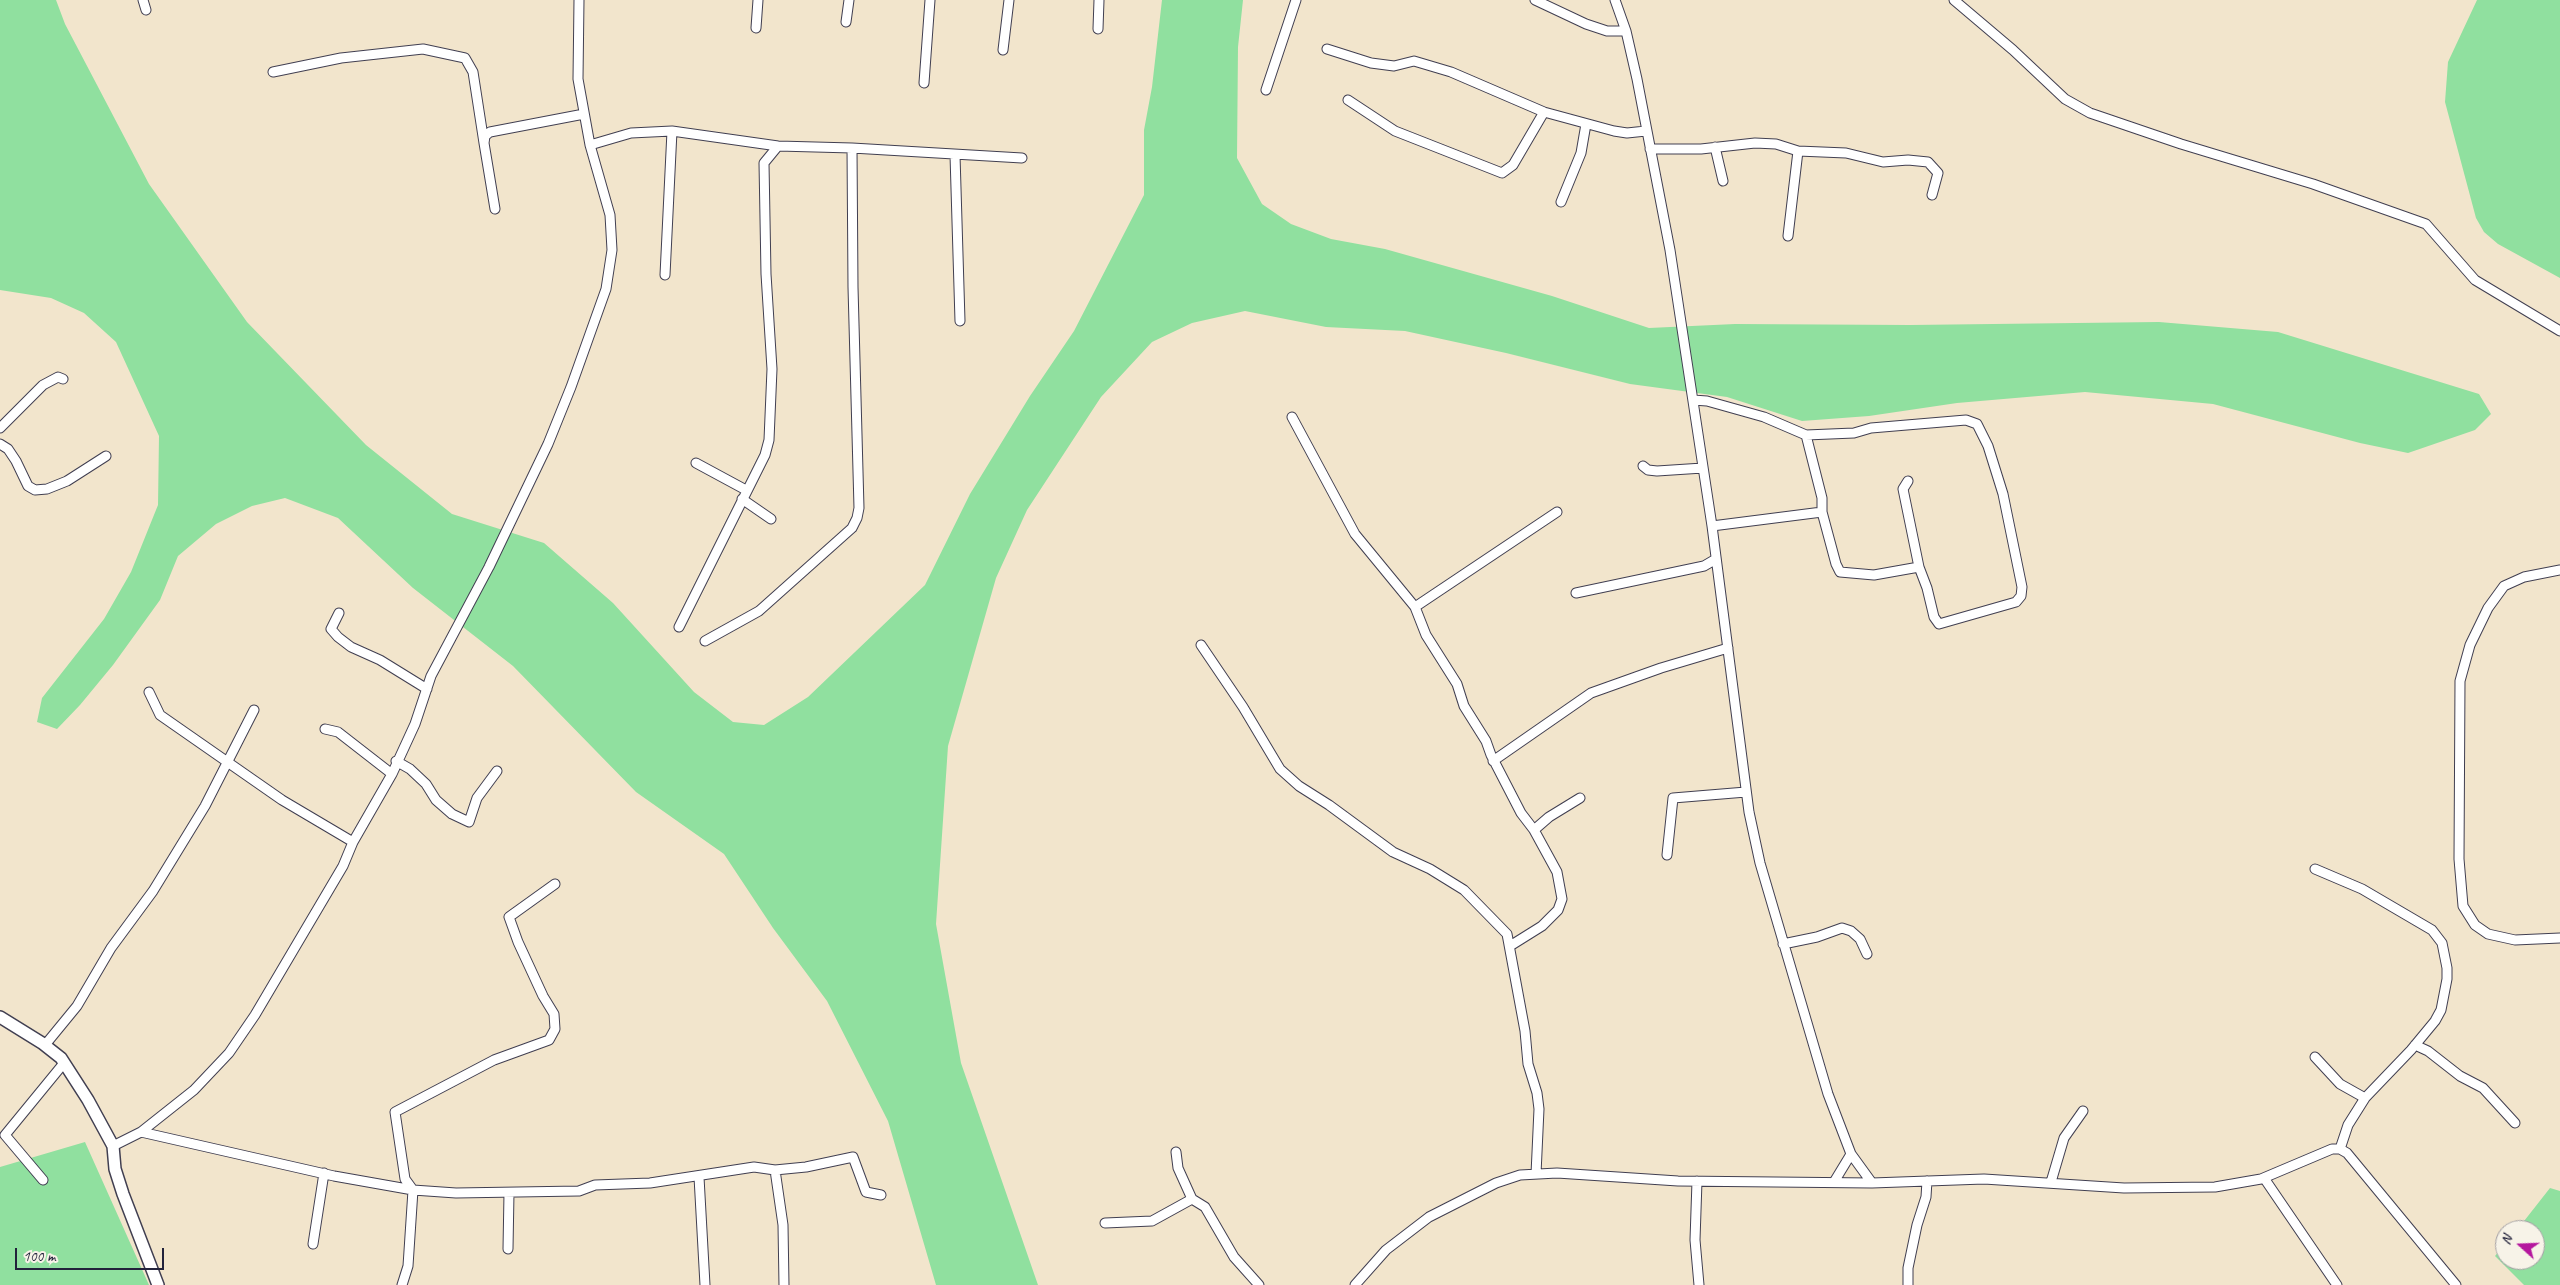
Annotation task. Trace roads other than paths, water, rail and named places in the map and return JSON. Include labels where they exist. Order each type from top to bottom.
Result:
[{"type":"street","points":[[143,0],[146,10]]},
{"type":"street","points":[[113,1146],[141,1132],[194,1090],[229,1053],[255,1015],[343,866],[353,842],[392,774],[396,761],[415,724],[432,676],[490,567],[548,444],[606,289],[612,250],[610,215],[590,145],[578,79],[579,0]]},
{"type":"street","points":[[756,28],[758,0]]},
{"type":"street","points":[[846,22],[849,0]]},
{"type":"street","points":[[924,83],[930,0]]},
{"type":"street","points":[[1003,50],[1009,0]]},
{"type":"street","points":[[1098,29],[1099,0]]},
{"type":"street","points":[[1266,90],[1296,0]]},
{"type":"street","points":[[1615,0],[1626,31],[1670,250],[1712,526],[1746,792],[1760,863],[1828,1094],[1851,1154],[1872,1183]]},
{"type":"street","points":[[1954,0],[2013,50],[2064,99],[2082,109],[2172,141],[2313,184],[2426,224],[2475,280],[2560,331]]},
{"type":"street","points":[[1539,1],[1607,31],[1626,31]]},
{"type":"street","points":[[273,72],[341,58],[423,49],[464,58],[473,72],[495,210]]},
{"type":"street","points":[[1327,49],[1371,63],[1394,66],[1414,61],[1451,72],[1544,112],[1627,133],[1646,131]]},
{"type":"street","points":[[1348,100],[1395,131],[1502,173],[1514,165],[1544,112]]},
{"type":"street","points":[[484,143],[485,136],[490,132],[584,114]]},
{"type":"street","points":[[1561,202],[1581,153],[1586,124]]},
{"type":"street","points":[[590,145],[631,133],[672,132],[778,146],[852,148],[1022,158]]},
{"type":"street","points":[[665,276],[672,132]]},
{"type":"street","points":[[1650,149],[1715,147],[1755,143],[1776,144],[1798,151],[1846,153],[1883,162],[1908,160],[1928,162],[1938,173],[1932,195]]},
{"type":"street","points":[[679,627],[765,455],[769,440],[772,369],[766,274],[764,163],[778,146]]},
{"type":"street","points":[[1715,147],[1723,181]]},
{"type":"street","points":[[705,641],[759,612],[852,528],[859,508],[853,287],[852,148]]},
{"type":"street","points":[[1788,236],[1798,151]]},
{"type":"street","points":[[954,155],[960,321]]},
{"type":"street","points":[[0,428],[43,385],[58,377],[63,379]]},
{"type":"street","points":[[1693,400],[1707,401],[1764,417],[1806,435],[1854,433],[1871,428],[1966,420],[1977,424],[1988,446],[2003,494],[2022,587],[2021,596],[2016,602],[1939,624],[1934,617],[1927,588],[1919,567],[1903,489],[1908,481]]},
{"type":"street","points":[[1292,417],[1355,534],[1415,607],[1426,635],[1457,684],[1464,706],[1486,741],[1521,813],[1534,830],[1557,872],[1562,899],[1558,910],[1542,926],[1510,946]]},
{"type":"street","points":[[1806,435],[1822,498],[1822,512],[1840,572],[1874,576],[1919,567]]},
{"type":"street","points":[[0,444],[8,450],[16,461],[28,486],[35,490],[48,489],[67,481],[106,456]]},
{"type":"street","points":[[696,463],[746,490]]},
{"type":"street","points":[[1643,466],[1648,470],[1657,471],[1703,468]]},
{"type":"street","points":[[742,499],[771,519]]},
{"type":"street","points":[[1415,607],[1558,512]]},
{"type":"street","points":[[1712,526],[1822,512]]},
{"type":"street","points":[[1576,593],[1704,566],[1716,559]]},
{"type":"street","points":[[2560,570],[2524,577],[2504,586],[2488,608],[2470,645],[2460,681],[2459,859],[2463,906],[2475,925],[2488,934],[2515,940],[2560,938]]},
{"type":"street","points":[[339,613],[331,629],[338,637],[351,647],[380,660],[427,689]]},
{"type":"street","points":[[1201,645],[1243,707],[1280,768],[1299,786],[1329,805],[1393,852],[1430,869],[1464,890],[1507,934],[1514,983],[1525,1032],[1528,1064],[1537,1093],[1539,1109],[1540,1133],[1536,1174]]},
{"type":"street","points":[[1494,760],[1591,694],[1661,668],[1728,648]]},
{"type":"street","points":[[149,692],[160,716],[282,800],[353,842]]},
{"type":"street","points":[[45,1045],[77,1006],[111,948],[153,891],[205,806],[227,761],[239,744],[254,710]]},
{"type":"street","points":[[325,729],[338,732],[392,774]]},
{"type":"street","points":[[396,761],[415,774],[436,800],[452,814],[469,822],[477,798],[497,770]]},
{"type":"street","points":[[1667,855],[1673,798],[1746,792]]},
{"type":"street","points":[[1534,830],[1549,817],[1580,798]]},
{"type":"street","points":[[2315,869],[2362,890],[2432,930],[2442,943],[2447,979],[2441,1010],[2415,1045],[2365,1098],[2348,1126],[2340,1149]]},
{"type":"street","points":[[402,1285],[408,1266],[413,1190],[405,1179],[395,1112],[494,1060],[549,1040],[555,1029],[554,1014],[543,996],[509,917],[555,884]]},
{"type":"street","points":[[1783,944],[1817,937],[1842,928],[1851,931],[1860,939],[1868,954]]},
{"type":"street","points":[[0,1017],[45,1045],[64,1063],[88,1100],[113,1146],[115,1169],[123,1194],[158,1285]]},
{"type":"street","points":[[2415,1045],[2428,1051],[2460,1076],[2483,1088],[2515,1123]]},
{"type":"street","points":[[2315,1057],[2340,1084],[2365,1098]]},
{"type":"street","points":[[43,1180],[6,1135],[64,1063]]},
{"type":"street","points":[[2051,1182],[2064,1138],[2083,1111]]},
{"type":"street","points":[[141,1132],[324,1174],[413,1190],[456,1193],[579,1191],[595,1185],[650,1183],[699,1177],[724,1171],[754,1168],[775,1170],[806,1167],[852,1157],[866,1192],[881,1194]]},
{"type":"street","points":[[1355,1285],[1386,1250],[1429,1217],[1496,1182],[1520,1175],[1556,1173],[1697,1181],[1872,1183],[1984,1179],[2164,1189],[2215,1188],[2264,1178],[2332,1148],[2340,1149],[2347,1153],[2456,1285]]},
{"type":"street","points":[[1176,1152],[1178,1168],[1192,1199],[1205,1207],[1234,1258],[1259,1285]]},
{"type":"street","points":[[1834,1182],[1851,1154]]},
{"type":"street","points":[[775,1170],[783,1226],[784,1285]]},
{"type":"street","points":[[312,1244],[324,1174]]},
{"type":"street","points":[[699,1177],[705,1285]]},
{"type":"street","points":[[2264,1178],[2337,1285]]},
{"type":"street","points":[[1697,1181],[1695,1240],[1699,1285]]},
{"type":"street","points":[[1908,1285],[1910,1259],[1917,1225],[1926,1197],[1927,1181]]},
{"type":"street","points":[[508,1249],[509,1192]]},
{"type":"street","points":[[1105,1223],[1152,1221],[1192,1199]]}]
